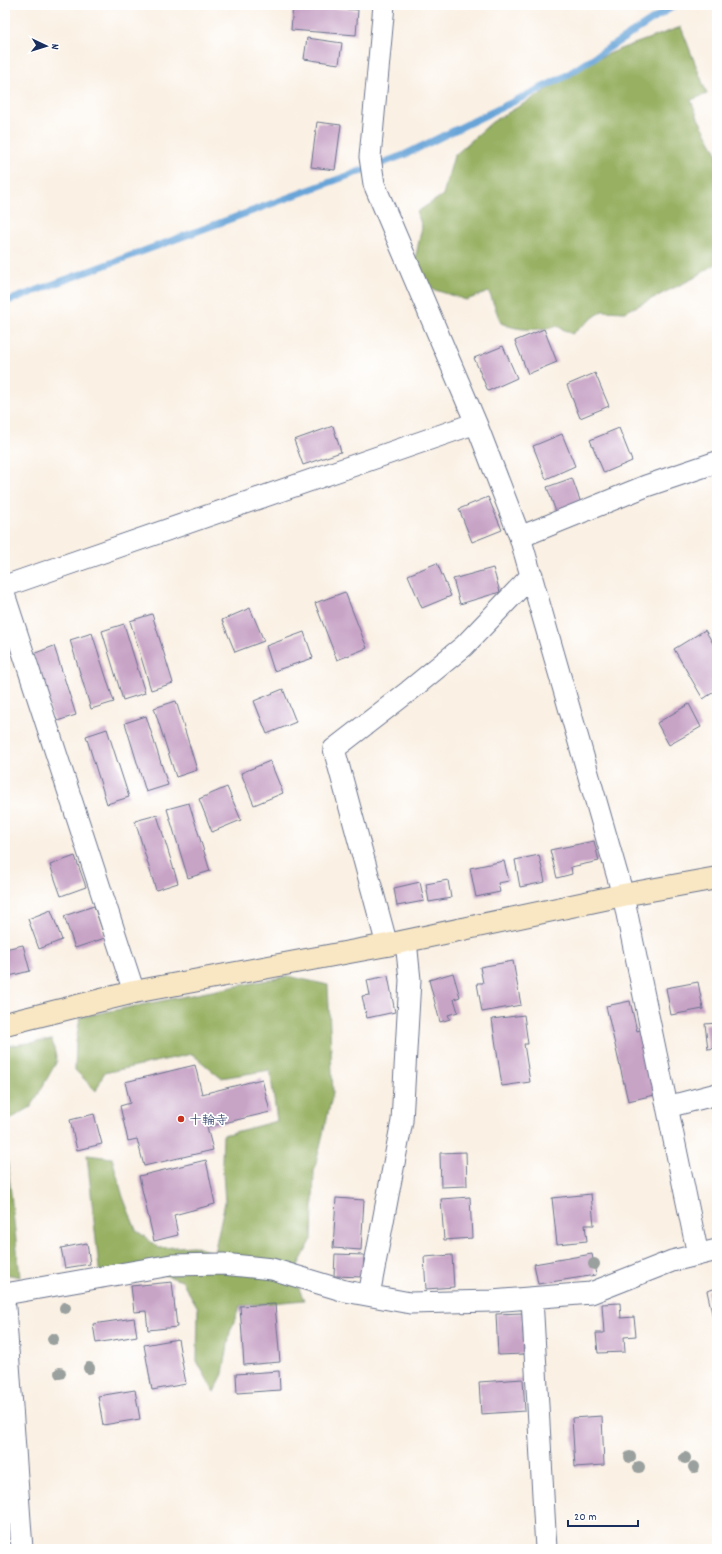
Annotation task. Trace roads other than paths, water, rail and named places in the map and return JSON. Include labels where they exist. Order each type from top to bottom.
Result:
[{"type":"street","points":[[5,1294],[171,1265],[223,1264],[272,1269],[336,1288],[410,1302],[492,1301],[591,1293],[672,1261],[707,1252],[667,1107],[623,895],[532,575],[520,537],[476,423],[374,184],[370,157],[384,5]]},
{"type":"street","points":[[5,586],[476,423]]},
{"type":"street","points":[[520,537],[646,486],[717,462]]},
{"type":"street","points":[[369,1295],[402,1121],[410,980],[396,943],[334,749],[410,691],[464,646],[532,575]]},
{"type":"street","points":[[5,597],[134,992]]},
{"type":"street","points":[[5,1024],[134,992],[396,943],[623,895],[717,878]]},
{"type":"street","points":[[667,1107],[717,1094]]},
{"type":"street","points":[[532,1298],[546,1549]]},
{"type":"street","points":[[5,1307],[22,1549]]},
{"type":"waterway","points":[[5,302],[404,155],[564,77],[675,5]]},
{"type":"place","name":"十輪寺","points":[[181,1119]]}]
